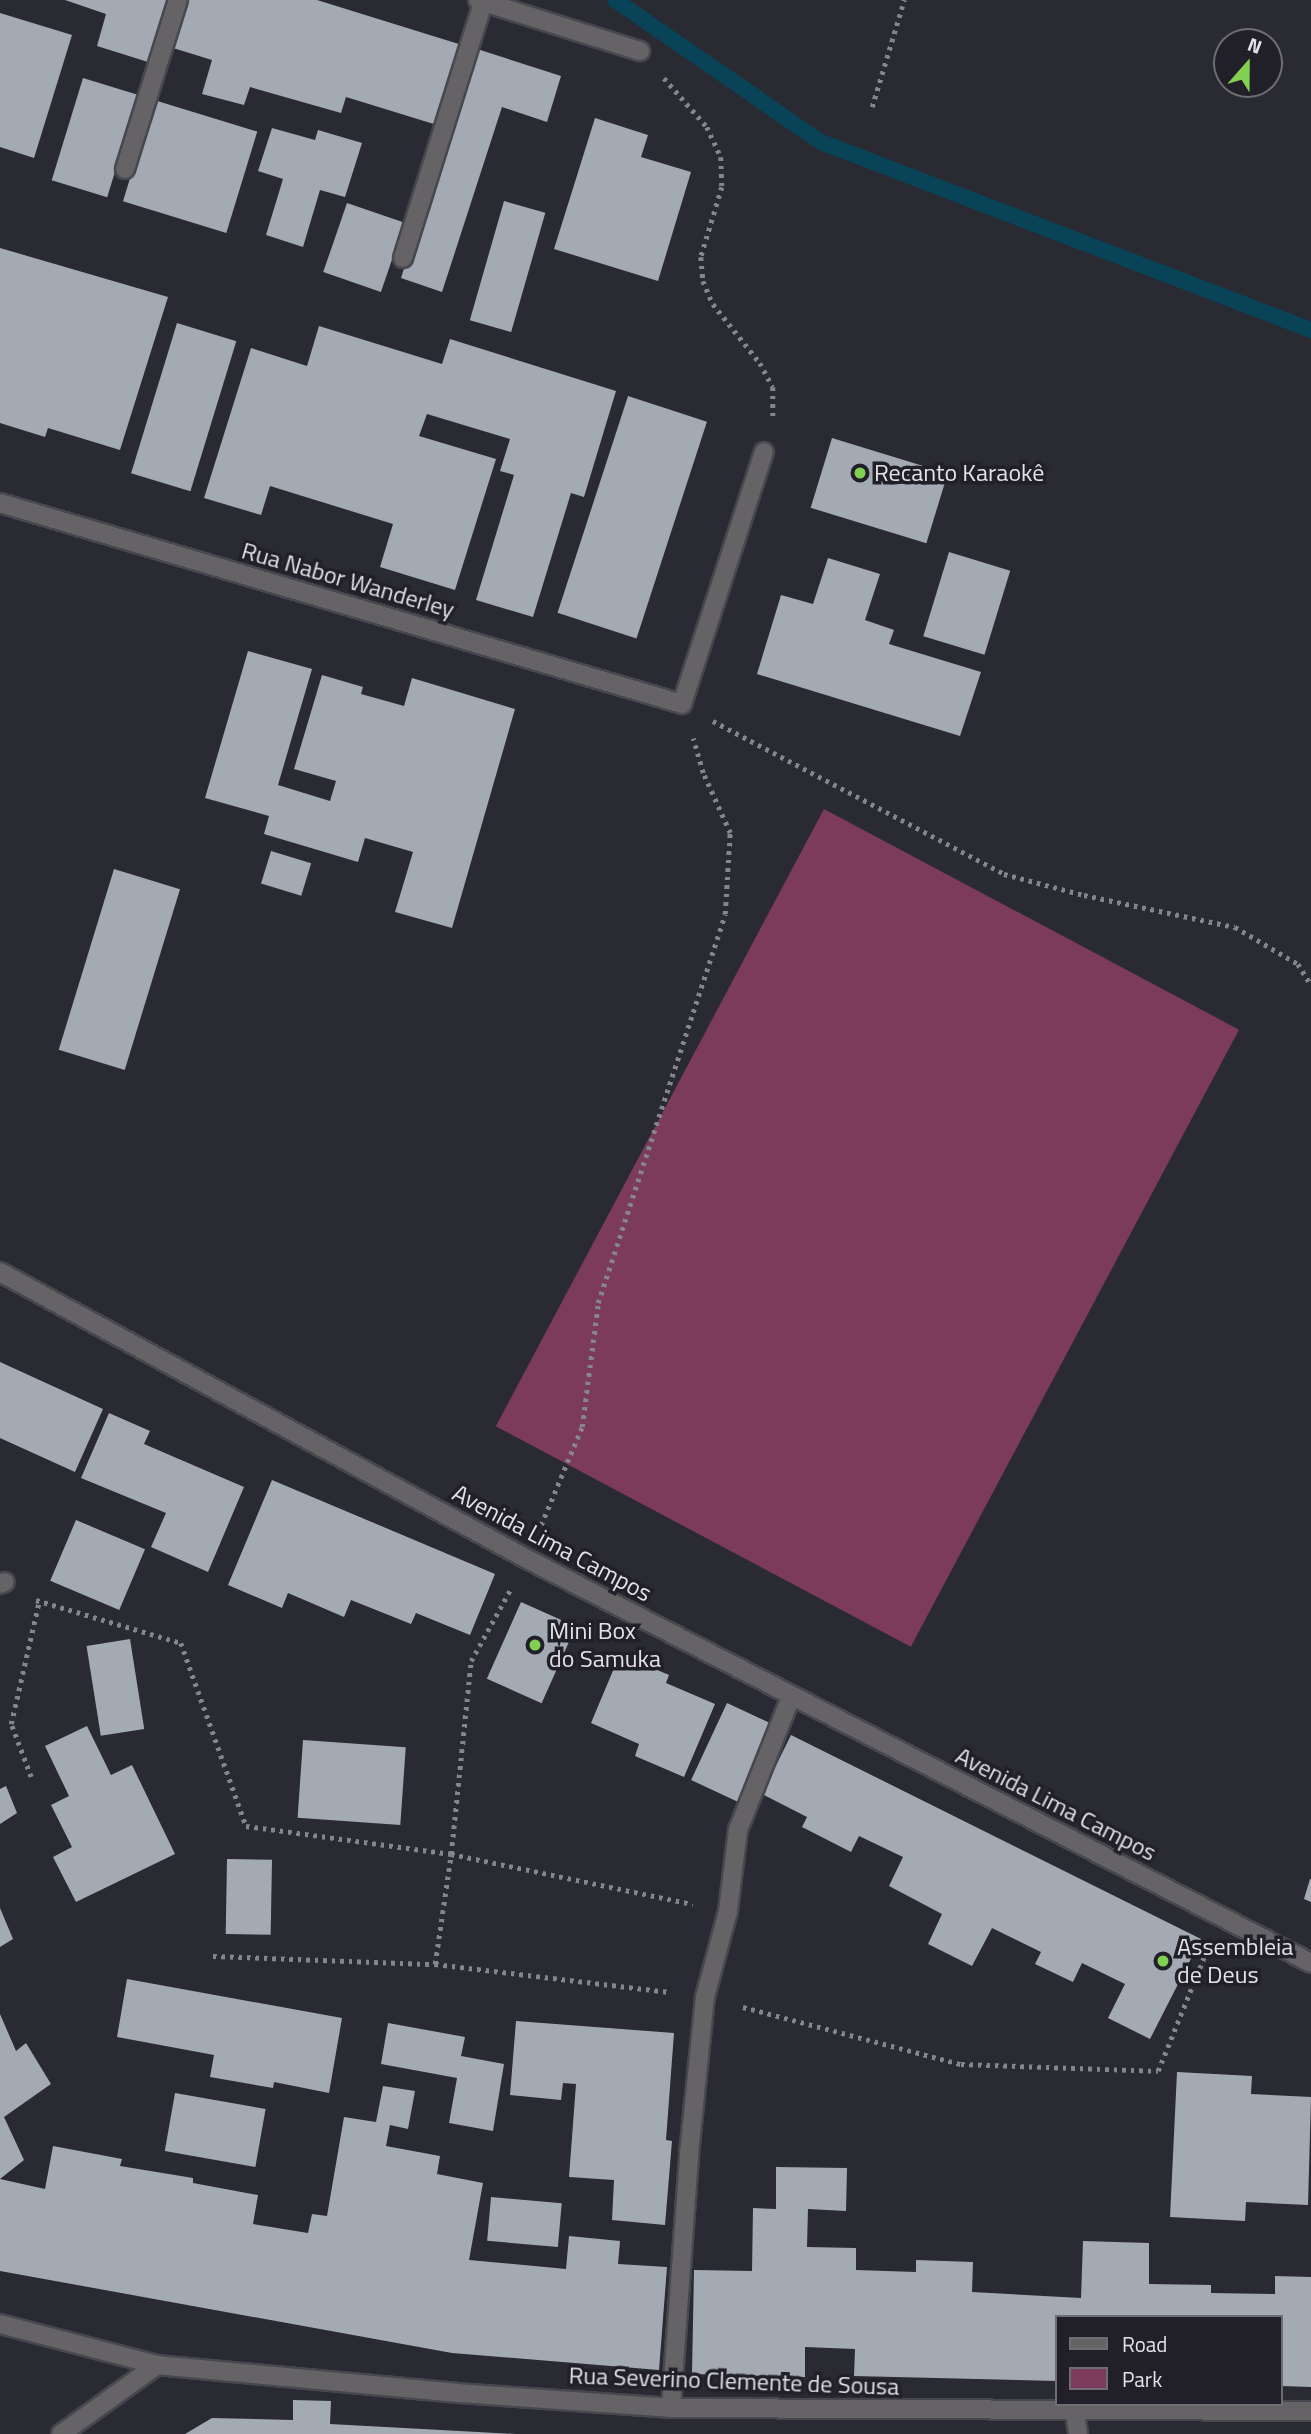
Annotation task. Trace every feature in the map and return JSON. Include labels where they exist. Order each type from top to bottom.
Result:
[{"type":"street","points":[[125,169],[178,0]]},
{"type":"street","points":[[402,258],[480,1],[640,51]]},
{"type":"street","points":[[682,704],[764,452]]},
{"type":"street","name":"Rua Nabor Wanderley","points":[[0,503],[682,704]]},
{"type":"street","name":"Avenida Lima Campos","points":[[0,1272],[527,1559],[1311,1963]]},
{"type":"street","points":[[671,2408],[689,2154],[705,1997],[728,1911],[738,1830],[791,1697]]},
{"type":"street","name":"Rua Severino Clemente de Sousa","points":[[0,2324],[157,2365],[458,2393],[671,2408],[1076,2412],[1311,2411]]},
{"type":"street","points":[[61,2434],[157,2365]]},
{"type":"street","points":[[1076,2412],[1077,2434]]},
{"type":"path","points":[[872,107],[904,0]]},
{"type":"path","points":[[640,51],[707,127],[721,157],[722,187],[701,257],[703,281],[713,304],[760,363],[773,387],[775,409],[764,452]]},
{"type":"path","points":[[682,704],[1004,874],[1084,895],[1235,927],[1298,964],[1311,985]]},
{"type":"path","points":[[435,1964],[451,1854],[462,1717],[471,1661],[527,1559],[582,1427],[598,1303],[726,914],[730,833],[703,773],[682,704]]},
{"type":"path","points":[[3,1583],[39,1602],[181,1643],[246,1826],[451,1854],[728,1911]]},
{"type":"path","points":[[31,1777],[11,1724],[39,1602]]},
{"type":"path","points":[[213,1956],[435,1964],[705,1997],[961,2064],[1158,2071],[1221,1915]]},
{"type":"green space","points":[[824,809],[1239,1030],[911,1647],[496,1426]]},
{"type":"building","points":[[65,0],[167,0],[148,62],[97,46],[106,14]]},
{"type":"building","points":[[188,0],[317,0],[462,45],[437,125],[346,97],[341,113],[250,87],[244,105],[202,94],[212,60],[173,48]]},
{"type":"building","points":[[0,13],[72,35],[34,158],[0,147]]},
{"type":"building","points":[[474,48],[561,76],[547,122],[502,107],[442,292],[401,278]]},
{"type":"building","points":[[83,78],[138,95],[107,197],[52,180]]},
{"type":"building","points":[[154,100],[257,132],[226,233],[123,201]]},
{"type":"building","points":[[595,118],[648,135],[641,157],[691,172],[658,281],[554,249]]},
{"type":"building","points":[[272,128],[315,140],[318,130],[362,143],[345,197],[320,190],[303,247],[266,235],[283,179],[258,171]]},
{"type":"building","points":[[504,201],[545,213],[511,332],[470,320]]},
{"type":"building","points":[[347,203],[405,223],[381,292],[323,272]]},
{"type":"building","points":[[0,248],[168,297],[120,450],[48,428],[45,437],[0,423]]},
{"type":"building","points":[[177,323],[236,341],[190,491],[131,473]]},
{"type":"building","points":[[319,326],[442,364],[450,339],[616,391],[584,497],[571,493],[533,617],[476,600],[514,475],[500,471],[510,439],[427,414],[419,436],[496,459],[455,590],[380,567],[393,524],[270,486],[261,515],[204,498],[251,348],[307,366]]},
{"type":"building","points":[[628,396],[707,422],[636,638],[558,613]]},
{"type":"building","points":[[832,438],[948,473],[926,543],[811,508]]},
{"type":"building","points":[[949,552],[1010,571],[984,655],[923,636]]},
{"type":"building","points":[[828,558],[880,574],[865,620],[894,630],[889,644],[981,672],[960,736],[757,674],[781,595],[813,604]]},
{"type":"building","points":[[248,651],[312,669],[278,785],[330,801],[336,781],[294,769],[322,675],[363,687],[361,694],[404,706],[412,678],[515,709],[452,928],[395,912],[413,852],[365,838],[358,862],[264,834],[269,816],[205,798]]},
{"type":"building","points":[[271,851],[311,863],[301,896],[261,884]]},
{"type":"building","points":[[114,869],[180,889],[125,1070],[59,1050]]},
{"type":"building","points":[[0,1362],[103,1409],[75,1472],[0,1438]]},
{"type":"building","points":[[109,1413],[150,1431],[144,1444],[244,1487],[208,1572],[151,1547],[166,1513],[81,1478]]},
{"type":"building","points":[[272,1480],[495,1574],[470,1635],[416,1613],[411,1624],[351,1600],[344,1617],[288,1593],[282,1608],[228,1585]]},
{"type":"building","points":[[76,1520],[145,1549],[119,1610],[50,1581]]},
{"type":"building","points":[[521,1602],[576,1626],[542,1703],[487,1679]]},
{"type":"building","points":[[130,1639],[144,1729],[101,1736],[87,1646]]},
{"type":"building","points":[[620,1654],[669,1675],[666,1683],[715,1704],[684,1777],[635,1756],[639,1744],[591,1723]]},
{"type":"building","points":[[727,1703],[774,1725],[738,1802],[691,1780]]},
{"type":"building","points":[[87,1726],[111,1775],[132,1765],[175,1854],[76,1902],[53,1857],[72,1847],[51,1805],[69,1796],[45,1746]]},
{"type":"building","points":[[791,1735],[1201,1939],[1150,2039],[1108,2018],[1125,1984],[1082,1963],[1073,1982],[1035,1964],[1041,1952],[992,1928],[972,1966],[928,1944],[942,1914],[889,1886],[903,1857],[859,1836],[851,1852],[802,1827],[807,1817],[762,1794]]},
{"type":"building","points":[[303,1740],[406,1747],[400,1825],[298,1818]]},
{"type":"building","points":[[6,1786],[17,1813],[0,1824],[0,1789]]},
{"type":"building","points":[[227,1859],[272,1860],[271,1935],[226,1934]]},
{"type":"building","points":[[1311,1879],[1311,1902],[1304,1899]]},
{"type":"building","points":[[0,1908],[13,1939],[0,1947]]},
{"type":"building","points":[[127,1979],[342,2018],[329,2093],[274,2082],[273,2088],[210,2077],[214,2055],[117,2037]]},
{"type":"building","points":[[0,2014],[16,2051],[26,2043],[51,2084],[4,2117],[24,2160],[0,2179]]},
{"type":"building","points":[[516,2021],[674,2033],[666,2140],[672,2141],[665,2225],[612,2220],[614,2180],[569,2177],[576,2084],[563,2083],[561,2100],[510,2095]]},
{"type":"building","points":[[388,2023],[465,2037],[461,2056],[504,2064],[493,2131],[449,2123],[457,2078],[381,2064]]},
{"type":"building","points":[[1177,2072],[1252,2076],[1251,2094],[1311,2097],[1308,2205],[1246,2202],[1245,2221],[1170,2217]]},
{"type":"building","points":[[383,2086],[415,2091],[408,2129],[390,2125],[386,2146],[440,2156],[437,2174],[483,2183],[469,2260],[566,2269],[569,2236],[620,2241],[618,2264],[667,2267],[659,2370],[452,2353],[0,2271],[0,2179],[45,2189],[53,2146],[122,2159],[120,2166],[193,2178],[193,2183],[258,2195],[253,2224],[308,2233],[312,2214],[327,2216],[344,2117],[376,2122]]},
{"type":"building","points":[[175,2093],[266,2109],[255,2167],[165,2151]]},
{"type":"building","points":[[776,2167],[847,2168],[846,2211],[808,2209],[807,2247],[856,2248],[856,2270],[916,2272],[916,2260],[973,2262],[972,2292],[1081,2298],[1083,2241],[1149,2243],[1149,2284],[1211,2285],[1211,2293],[1275,2294],[1275,2276],[1311,2277],[1311,2387],[1283,2386],[1283,2315],[1056,2315],[1056,2381],[854,2376],[855,2349],[805,2347],[805,2377],[692,2374],[694,2270],[752,2271],[753,2208],[776,2209]]},
{"type":"building","points":[[491,2197],[562,2203],[558,2247],[487,2241]]},
{"type":"building","points":[[293,2400],[331,2401],[330,2424],[516,2434],[185,2434],[212,2418],[293,2420]]},
{"type":"waterway","points":[[615,0],[821,142],[1311,330]]},
{"type":"place","name":"Recanto Karaokê","points":[[860,473]]},
{"type":"place","name":"Mini Box do Samuka","points":[[535,1645]]},
{"type":"place","name":"Assembleia de Deus","points":[[1163,1961]]}]
